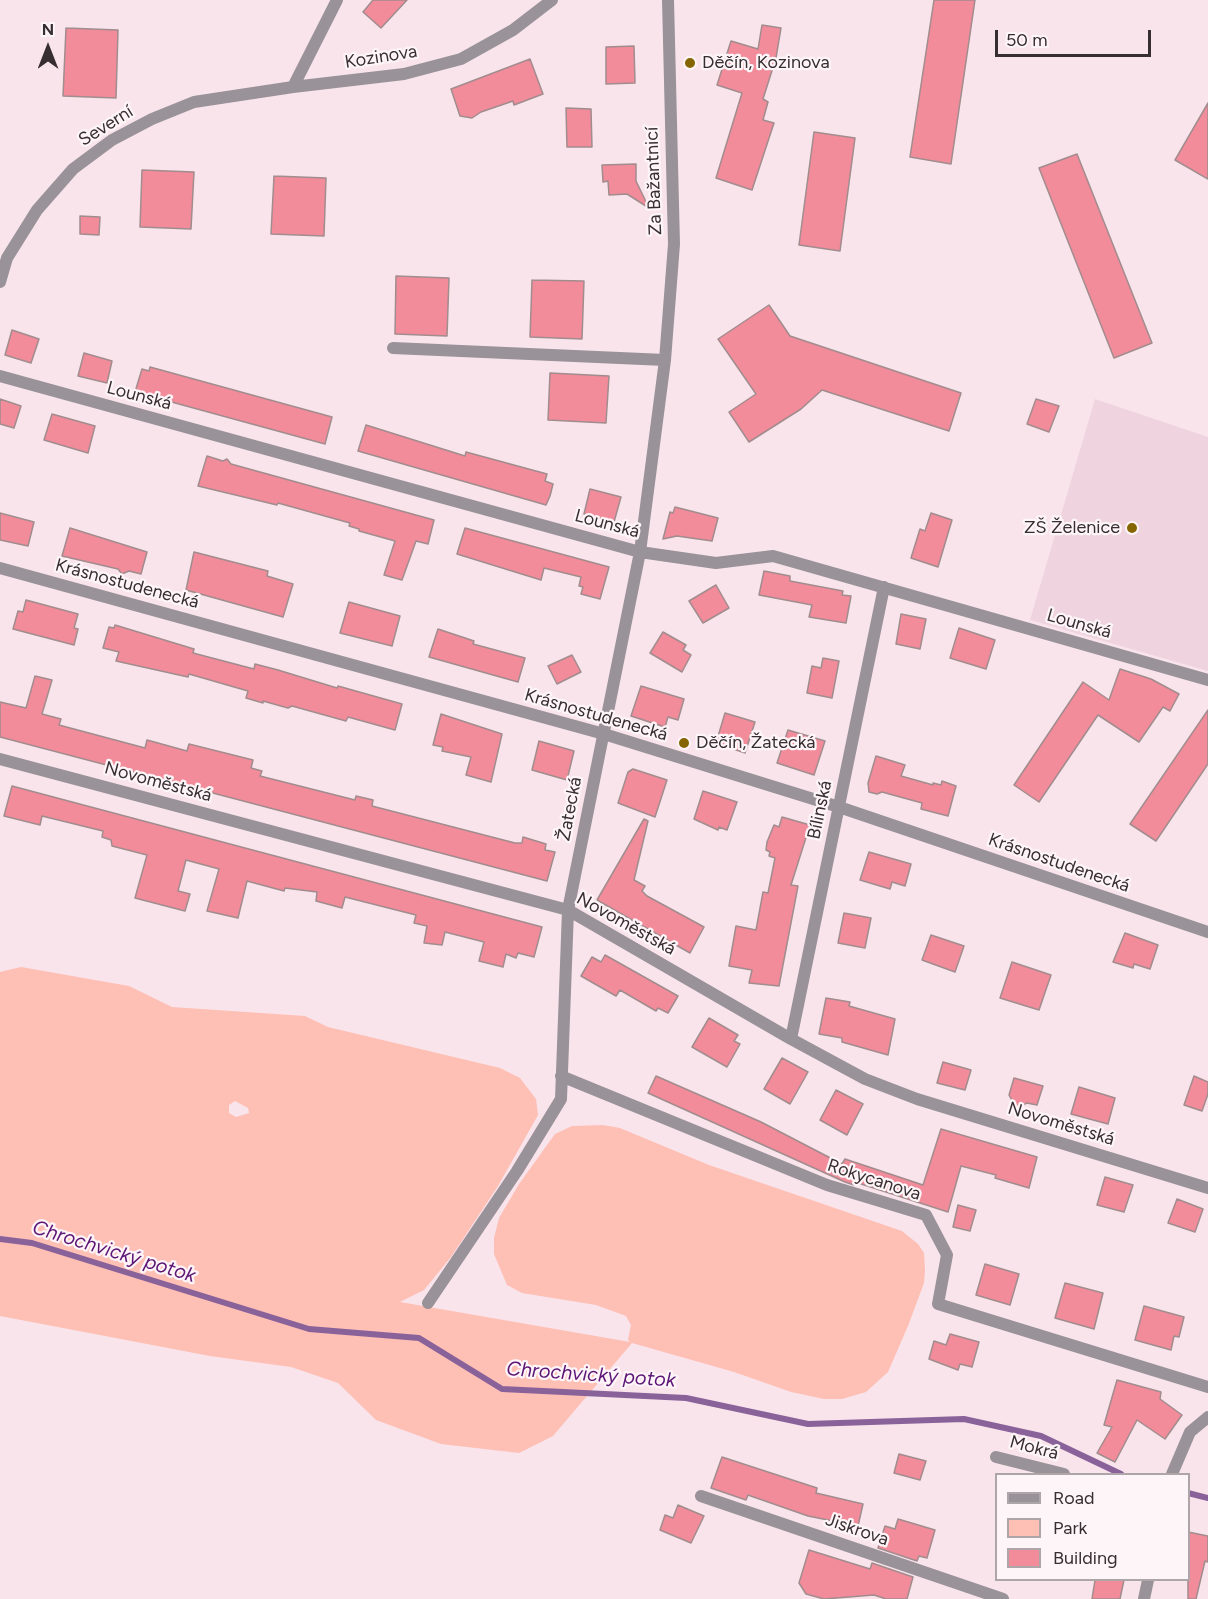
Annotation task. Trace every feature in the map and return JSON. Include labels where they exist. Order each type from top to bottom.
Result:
[{"type":"street","points":[[293,87],[337,0]]},
{"type":"street","name":"Kozinova","points":[[293,87],[405,75],[461,58],[513,30],[552,0]]},
{"type":"street","name":"Za Bažantnicí","points":[[639,552],[665,360],[674,244],[668,0]]},
{"type":"street","name":"Severní","points":[[0,282],[7,258],[37,210],[73,170],[112,140],[152,118],[194,102],[293,87]]},
{"type":"street","points":[[393,348],[665,360]]},
{"type":"street","name":"Lounská","points":[[0,376],[639,552],[716,563],[773,556],[1208,680]]},
{"type":"street","name":"Žatecká","points":[[428,1303],[517,1171],[561,1100],[568,910],[639,552]]},
{"type":"street","name":"Krásnostudenecká","points":[[0,568],[604,735],[839,807],[1208,932]]},
{"type":"street","name":"Bílinská","points":[[791,1039],[884,587]]},
{"type":"street","name":"Novoměstská","points":[[0,759],[568,910],[791,1039],[865,1079],[916,1099],[1208,1188]]},
{"type":"street","name":"Rokycanova","points":[[561,1076],[827,1185],[926,1215],[947,1255],[938,1304],[1208,1387]]},
{"type":"street","points":[[1172,1473],[1190,1432],[1208,1417]]},
{"type":"street","name":"Mokrá","points":[[996,1457],[1060,1473]]},
{"type":"street","name":"Jiskrova","points":[[701,1496],[1002,1599]]},
{"type":"street","points":[[1144,1599],[1148,1581]]},
{"type":"shaded area","name":"ZŠ Želenice","points":[[1095,399],[1208,437],[1208,671],[1030,620]]},
{"type":"green space","points":[[21,967],[129,986],[172,1007],[305,1016],[328,1027],[500,1068],[520,1078],[536,1099],[538,1115],[498,1186],[451,1257],[424,1290],[400,1302],[630,1342],[628,1340],[631,1325],[626,1316],[596,1305],[522,1293],[507,1285],[494,1254],[494,1238],[499,1218],[519,1184],[555,1134],[572,1126],[603,1125],[620,1128],[709,1165],[902,1231],[918,1244],[924,1253],[924,1283],[888,1372],[866,1392],[842,1399],[824,1399],[791,1392],[734,1372],[632,1343],[553,1436],[519,1453],[441,1444],[376,1420],[338,1383],[291,1367],[210,1356],[0,1316],[0,972]],"holes":[[[235,1101],[248,1108],[249,1113],[236,1117],[229,1113],[229,1105]]]},
{"type":"building","points":[[373,0],[407,0],[381,28],[363,12]]},
{"type":"building","points":[[934,0],[975,0],[951,164],[910,157]]},
{"type":"building","points":[[762,25],[781,28],[776,58],[763,99],[768,102],[763,120],[774,123],[752,190],[716,178],[742,93],[717,85],[731,41],[758,49]]},
{"type":"building","points":[[66,28],[118,30],[116,98],[63,96]]},
{"type":"building","points":[[634,46],[635,83],[606,84],[606,47]]},
{"type":"building","points":[[530,59],[543,94],[514,105],[513,101],[481,112],[472,118],[460,116],[451,89]]},
{"type":"building","points":[[1208,103],[1208,179],[1175,160]]},
{"type":"building","points":[[566,108],[591,109],[592,147],[567,147]]},
{"type":"building","points":[[814,132],[855,138],[840,251],[799,245]]},
{"type":"building","points":[[1077,154],[1152,343],[1114,358],[1039,168]]},
{"type":"building","points":[[636,164],[636,181],[649,208],[627,194],[609,195],[608,181],[603,182],[602,165]]},
{"type":"building","points":[[142,170],[194,172],[191,229],[140,227]]},
{"type":"building","points":[[274,176],[326,178],[324,236],[271,234]]},
{"type":"building","points":[[80,216],[100,217],[99,235],[80,234]]},
{"type":"building","points":[[396,276],[449,278],[447,336],[395,334]]},
{"type":"building","points":[[532,280],[584,281],[582,339],[530,337]]},
{"type":"building","points":[[769,305],[790,336],[961,393],[949,431],[822,390],[801,409],[749,442],[729,412],[756,394],[718,339]]},
{"type":"building","points":[[12,330],[39,339],[31,363],[5,355]]},
{"type":"building","points":[[84,353],[112,361],[107,383],[78,376]]},
{"type":"building","points":[[150,367],[332,417],[325,444],[135,392],[142,369],[149,371]]},
{"type":"building","points":[[550,373],[609,376],[606,423],[548,420]]},
{"type":"building","points":[[0,399],[21,406],[14,428],[0,424]]},
{"type":"building","points":[[1036,399],[1059,406],[1049,432],[1027,424]]},
{"type":"building","points":[[52,414],[95,426],[88,453],[44,440]]},
{"type":"building","points":[[366,425],[465,456],[466,452],[547,474],[545,481],[553,484],[550,496],[546,505],[358,451]]},
{"type":"building","points":[[207,456],[223,461],[227,459],[231,464],[434,520],[428,544],[416,541],[402,580],[384,575],[395,541],[359,531],[349,526],[350,523],[278,503],[277,505],[198,486]]},
{"type":"building","points":[[590,489],[621,497],[614,522],[584,514]]},
{"type":"building","points":[[675,507],[718,518],[712,541],[677,536],[663,539],[670,512],[673,513]]},
{"type":"building","points":[[0,513],[34,522],[28,546],[0,540]]},
{"type":"building","points":[[931,513],[952,520],[938,567],[911,558],[920,529],[925,531]]},
{"type":"building","points":[[70,528],[147,552],[141,574],[129,571],[122,574],[118,569],[62,556]]},
{"type":"building","points":[[465,528],[609,567],[600,599],[581,594],[583,587],[579,586],[581,577],[544,568],[541,580],[457,554]]},
{"type":"building","points":[[194,552],[268,571],[267,576],[293,584],[283,617],[186,590]]},
{"type":"building","points":[[764,571],[790,576],[790,581],[843,591],[842,595],[851,596],[846,623],[809,617],[812,605],[759,595]]},
{"type":"building","points":[[716,585],[729,608],[703,623],[689,601]]},
{"type":"building","points":[[26,600],[78,614],[74,628],[78,629],[74,645],[13,629],[18,611],[23,612]]},
{"type":"building","points":[[349,602],[400,616],[392,646],[340,633]]},
{"type":"building","points":[[901,614],[926,619],[920,649],[896,644]]},
{"type":"building","points":[[115,625],[194,649],[193,653],[254,669],[255,664],[402,704],[395,730],[348,717],[346,721],[292,706],[288,708],[263,701],[263,703],[246,698],[248,691],[189,674],[188,677],[116,661],[119,652],[103,648],[109,627],[114,628]]},
{"type":"building","points":[[959,628],[995,640],[986,669],[950,658]]},
{"type":"building","points":[[438,629],[474,641],[473,644],[525,658],[518,682],[429,657]]},
{"type":"building","points":[[663,632],[686,645],[683,650],[691,655],[682,672],[650,653]]},
{"type":"building","points":[[572,655],[581,672],[557,684],[548,666]]},
{"type":"building","points":[[823,658],[839,661],[832,698],[807,693],[812,666],[821,668]]},
{"type":"building","points":[[1120,669],[1151,679],[1179,694],[1170,711],[1163,707],[1139,742],[1098,715],[1039,802],[1014,785],[1083,682],[1109,700]]},
{"type":"building","points":[[35,676],[52,680],[42,714],[61,719],[59,725],[145,748],[147,740],[187,751],[189,744],[253,760],[251,768],[262,771],[260,776],[355,800],[356,796],[373,800],[372,806],[515,843],[522,843],[523,837],[546,844],[545,850],[555,852],[547,881],[0,737],[0,702],[26,708]]},
{"type":"building","points":[[641,686],[684,699],[678,720],[668,717],[665,727],[631,716]]},
{"type":"building","points":[[1208,710],[1208,764],[1156,841],[1130,824]]},
{"type":"building","points":[[725,713],[755,722],[745,753],[716,743]]},
{"type":"building","points":[[441,714],[502,734],[491,782],[466,775],[471,757],[442,751],[443,747],[433,745]]},
{"type":"building","points":[[788,730],[825,741],[814,775],[777,763]]},
{"type":"building","points":[[539,741],[574,751],[567,780],[532,770]]},
{"type":"building","points":[[876,756],[905,765],[901,776],[933,785],[933,783],[941,785],[942,781],[956,786],[948,816],[921,809],[922,803],[882,792],[877,794],[869,792],[868,783]]},
{"type":"building","points":[[633,769],[667,780],[655,817],[618,803],[628,772]]},
{"type":"building","points":[[12,786],[542,927],[534,957],[518,953],[516,958],[506,954],[503,967],[479,961],[484,942],[445,932],[442,945],[424,943],[427,926],[414,923],[416,915],[345,897],[342,908],[316,901],[317,892],[285,888],[284,891],[247,881],[238,918],[207,911],[219,869],[186,860],[178,891],[190,894],[185,911],[135,898],[147,855],[112,846],[111,840],[102,837],[103,831],[42,816],[40,825],[4,816]]},
{"type":"building","points":[[703,791],[737,802],[727,830],[719,827],[718,830],[694,819]]},
{"type":"building","points":[[782,817],[810,825],[791,885],[798,886],[779,986],[749,983],[752,970],[729,966],[736,926],[756,930],[763,892],[768,893],[775,858],[769,856],[770,852],[766,850],[767,842],[774,825],[779,827]]},
{"type":"building","points":[[644,819],[648,821],[634,880],[645,886],[642,891],[647,896],[704,927],[690,953],[597,900]]},
{"type":"building","points":[[869,852],[911,864],[905,886],[892,882],[890,889],[860,880]]},
{"type":"building","points":[[844,913],[871,918],[865,948],[838,943]]},
{"type":"building","points":[[1125,933],[1158,945],[1150,969],[1134,964],[1133,968],[1113,962]]},
{"type":"building","points":[[931,935],[964,946],[955,972],[922,960]]},
{"type":"building","points":[[605,955],[678,996],[668,1013],[658,1008],[656,1011],[620,990],[616,996],[581,976],[592,957],[601,962]]},
{"type":"building","points":[[1012,962],[1051,975],[1039,1010],[1000,998]]},
{"type":"building","points":[[826,998],[850,1002],[849,1006],[895,1019],[888,1055],[842,1042],[842,1038],[819,1034]]},
{"type":"building","points":[[709,1018],[738,1035],[734,1041],[740,1044],[727,1067],[692,1047]]},
{"type":"building","points":[[782,1058],[808,1072],[790,1104],[764,1089]]},
{"type":"building","points":[[943,1062],[971,1070],[965,1090],[937,1083]]},
{"type":"building","points":[[656,1076],[761,1122],[842,1164],[845,1159],[923,1185],[941,1129],[1037,1157],[1029,1188],[995,1178],[996,1175],[961,1166],[948,1212],[855,1182],[854,1185],[845,1182],[648,1093]]},
{"type":"building","points":[[1194,1076],[1208,1082],[1208,1094],[1202,1111],[1184,1105]]},
{"type":"building","points":[[1014,1078],[1043,1086],[1037,1105],[1027,1103],[1016,1108],[1009,1095]]},
{"type":"building","points":[[1079,1087],[1115,1098],[1108,1124],[1071,1114]]},
{"type":"building","points":[[836,1090],[863,1104],[847,1135],[820,1120]]},
{"type":"building","points":[[1105,1177],[1133,1185],[1124,1212],[1097,1205]]},
{"type":"building","points":[[1177,1199],[1203,1209],[1195,1232],[1168,1223]]},
{"type":"building","points":[[958,1205],[976,1210],[970,1231],[953,1227]]},
{"type":"building","points":[[985,1264],[1019,1274],[1010,1305],[976,1295]]},
{"type":"building","points":[[1065,1283],[1103,1293],[1094,1329],[1055,1318]]},
{"type":"building","points":[[1144,1306],[1184,1317],[1179,1337],[1174,1336],[1171,1350],[1135,1340]]},
{"type":"building","points":[[950,1334],[979,1342],[972,1367],[960,1364],[958,1370],[929,1359],[934,1341],[946,1345]]},
{"type":"building","points":[[1117,1380],[1161,1392],[1160,1399],[1182,1415],[1165,1439],[1137,1420],[1115,1462],[1097,1453],[1112,1427],[1104,1425]]},
{"type":"building","points":[[899,1454],[926,1461],[920,1480],[894,1473]]},
{"type":"building","points":[[722,1457],[817,1488],[816,1493],[863,1504],[858,1526],[808,1516],[748,1495],[746,1500],[711,1488]]},
{"type":"building","points":[[678,1505],[704,1516],[691,1543],[660,1530],[665,1515],[673,1518]]},
{"type":"building","points":[[898,1519],[935,1530],[927,1558],[919,1556],[917,1561],[878,1548],[885,1526],[895,1529]]},
{"type":"building","points":[[1190,1532],[1208,1536],[1208,1562],[1205,1561],[1196,1599],[1188,1599]]},
{"type":"building","points":[[809,1550],[870,1569],[872,1563],[913,1577],[907,1599],[886,1599],[874,1595],[824,1599],[806,1594],[799,1583]]},
{"type":"building","points":[[1095,1581],[1124,1581],[1120,1599],[1092,1599]]},
{"type":"waterway","name":"Chrochvický potok","points":[[0,1239],[32,1243],[309,1329],[419,1338],[502,1389],[686,1398],[808,1424],[964,1419],[1041,1436],[1119,1473]]},
{"type":"waterway","name":"Chrochvický potok","points":[[1190,1494],[1208,1498]]},
{"type":"place","name":"Děčín, Kozinova","points":[[690,63]]},
{"type":"place","name":"ZŠ Želenice","points":[[1132,528]]},
{"type":"place","name":"Děčín, Žatecká","points":[[684,743]]}]
